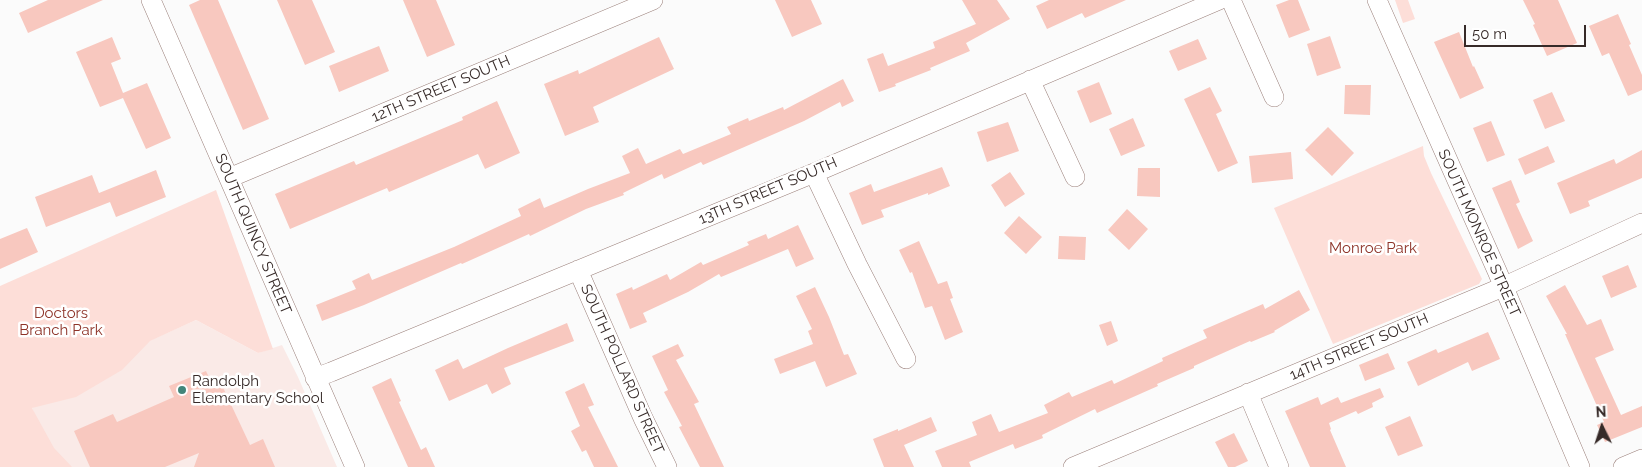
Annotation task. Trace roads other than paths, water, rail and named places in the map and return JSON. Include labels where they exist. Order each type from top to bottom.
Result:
[{"type":"street","name":"SOUTH QUINCY STREET","points":[[151,0],[355,467]]},
{"type":"street","name":"12TH STREET SOUTH","points":[[229,178],[653,0]]},
{"type":"street","name":"13TH STREET SOUTH","points":[[315,378],[814,173],[1219,0]]},
{"type":"street","points":[[1231,0],[1274,97]]},
{"type":"street","name":"SOUTH MONROE STREET","points":[[1377,0],[1580,467]]},
{"type":"street","points":[[1030,80],[1075,177]]},
{"type":"street","points":[[814,173],[857,264],[906,359]]},
{"type":"street","name":"14TH STREET SOUTH","points":[[1073,467],[1503,287],[1642,223]]},
{"type":"street","name":"SOUTH POLLARD STREET","points":[[578,270],[643,418],[667,467]]},
{"type":"street","points":[[1248,393],[1279,467]]},
{"type":"street","points":[[1623,467],[1642,459]]},
{"type":"place","name":"Randolph Elementary School","points":[[182,390]]},
{"type":"park label","name":"Monroe Park","points":[[1373,248]]},
{"type":"park label","name":"Doctors Branch Park","points":[[61,322]]}]
